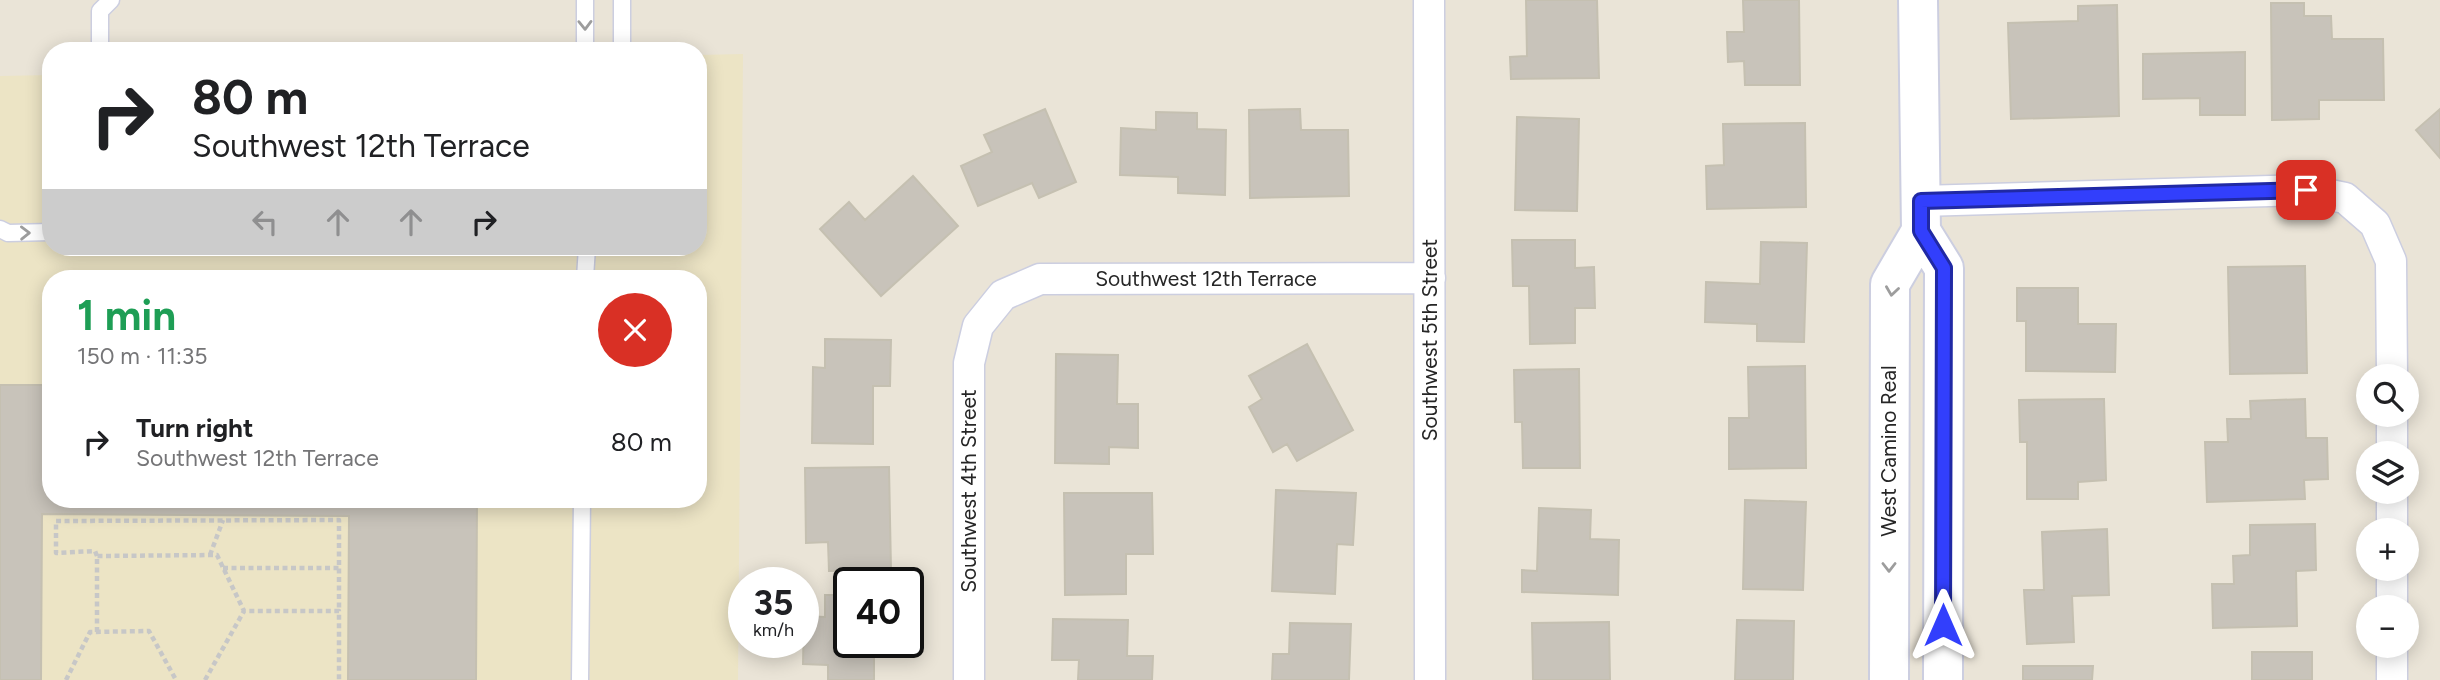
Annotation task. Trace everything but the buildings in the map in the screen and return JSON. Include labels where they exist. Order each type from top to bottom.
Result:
[{"type":"street","name":"Southwest 5th Street","points":[[1429,0],[1430,680]]},
{"type":"street","points":[[1918,0],[1921,216],[1944,268],[1943,680]]},
{"type":"street","points":[[1921,216],[2306,190],[2345,198],[2375,224],[2391,261],[2392,364]]},
{"type":"street","name":"West Camino Real","points":[[1889,680],[1890,285],[1921,216]]},
{"type":"street","name":"Southwest 12th Terrace","points":[[992,308],[1003,295],[1040,279],[1430,278]]},
{"type":"street","name":"Southwest 4th Street","points":[[969,680],[969,363],[978,326],[992,308]]},
{"type":"street","points":[[2392,658],[2392,680]]},
{"type":"lane","points":[[100,42],[100,11],[111,0]]},
{"type":"lane","points":[[585,0],[586,42]]},
{"type":"lane","points":[[622,0],[622,42]]},
{"type":"lane","points":[[0,229],[8,233],[42,232]]},
{"type":"lane","points":[[580,680],[582,508]]},
{"type":"path","points":[[210,555],[223,520]]},
{"type":"path","points":[[97,632],[97,556],[95,551],[56,553],[56,522],[339,520],[339,680]]},
{"type":"path","points":[[97,556],[217,555],[244,611]]},
{"type":"path","points":[[223,568],[339,568]]},
{"type":"path","points":[[244,611],[339,611]]},
{"type":"path","points":[[205,680],[244,611]]},
{"type":"path","points":[[66,680],[90,632],[149,631],[176,680]]},
{"type":"shaded area","points":[[743,54],[739,567],[728,567],[728,658],[738,658],[738,680],[0,680],[0,76],[42,75],[42,256],[707,256],[707,55]]},
{"type":"route","points":[[1943,625],[1944,268],[1921,231],[1921,201],[2306,190]]}]
